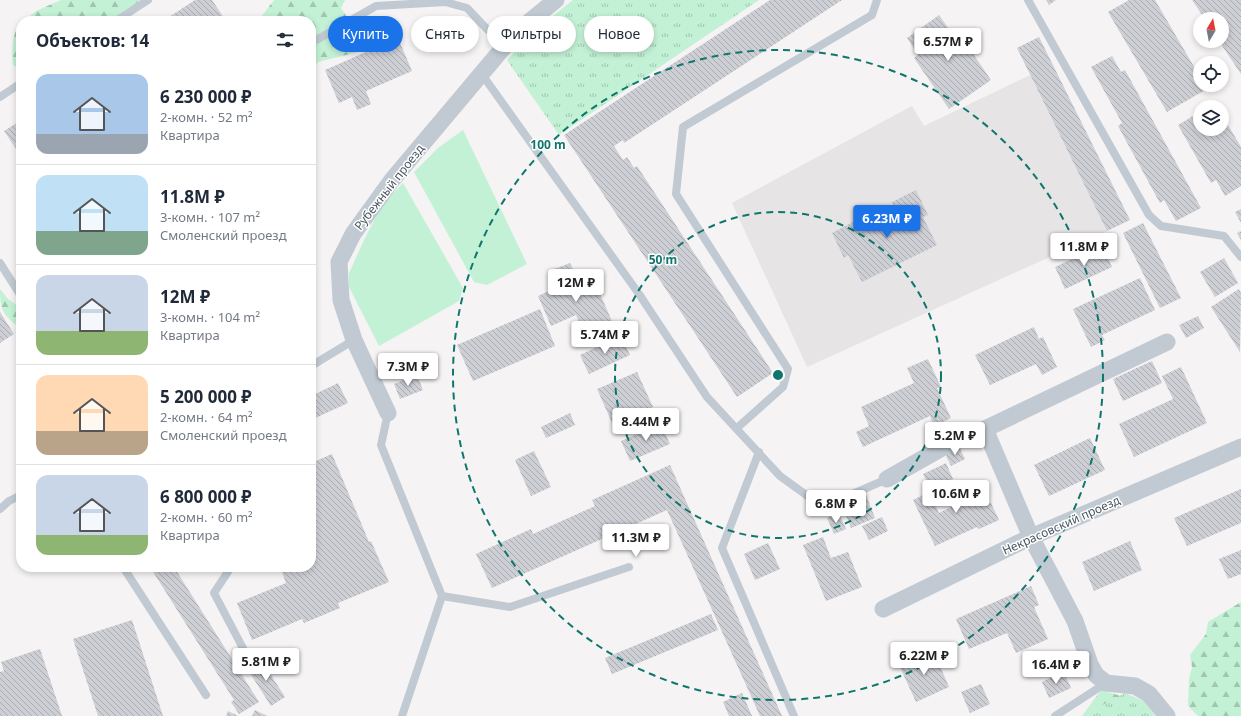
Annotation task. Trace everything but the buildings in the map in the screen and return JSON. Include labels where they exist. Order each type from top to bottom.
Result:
[{"type":"street","name":"Рубежный проезд","points":[[535,16],[556,0]]},
{"type":"street","name":"Рубежный проезд","points":[[388,413],[354,340],[341,300],[339,262],[353,234],[392,180],[500,52]]},
{"type":"street","points":[[887,479],[947,445],[985,429],[1167,342]]},
{"type":"street","points":[[985,429],[1031,537],[1075,620],[1090,664],[1096,675],[1106,683],[1135,686],[1145,691],[1154,698],[1167,716]]},
{"type":"street","name":"Некрасовский проезд","points":[[883,609],[1031,537],[1241,447]]},
{"type":"lane","points":[[124,16],[148,0]]},
{"type":"lane","points":[[737,428],[783,387],[788,369],[676,194],[683,127],[872,15],[877,0]]},
{"type":"lane","points":[[1028,0],[1149,214],[1161,226],[1224,236],[1241,257]]},
{"type":"lane","points":[[316,40],[376,6],[445,2],[467,8],[487,29]]},
{"type":"lane","points":[[481,73],[639,294],[707,397],[780,476],[809,497],[832,503],[887,479]]},
{"type":"lane","points":[[0,97],[16,86]]},
{"type":"lane","points":[[0,263],[16,287]]},
{"type":"lane","points":[[316,363],[354,340]]},
{"type":"lane","points":[[388,413],[381,445],[442,596],[402,716]]},
{"type":"lane","points":[[759,452],[722,548],[794,716]]},
{"type":"lane","points":[[0,509],[9,501],[16,498]]},
{"type":"lane","points":[[442,596],[510,607],[629,567]]},
{"type":"lane","points":[[126,572],[206,695]]},
{"type":"lane","points":[[228,572],[214,593],[246,654]]},
{"type":"lane","points":[[1055,716],[1106,683]]},
{"type":"shaded area","points":[[1030,75],[1107,231],[807,367],[732,203],[912,106],[924,126]]},
{"type":"green space","points":[[61,0],[140,0],[124,16],[30,16],[36,11]]},
{"type":"green space","points":[[274,0],[345,0],[341,8],[346,16],[328,16],[328,52],[358,52],[318,62],[316,65],[316,16],[262,16]]},
{"type":"green space","points":[[573,0],[759,0],[559,135],[507,60],[515,52],[576,52],[576,16],[553,16]]},
{"type":"green space","points":[[16,31],[16,67],[13,65],[12,55]]},
{"type":"green space","points":[[463,130],[527,264],[487,285],[474,282],[414,172],[438,148]]},
{"type":"green space","points":[[403,183],[463,288],[459,301],[379,346],[349,287],[349,273],[382,205]]},
{"type":"green space","points":[[0,289],[8,299],[16,305],[16,324],[6,316],[1,302]]},
{"type":"green space","points":[[1241,602],[1241,716],[1198,716],[1188,706],[1189,679],[1192,667],[1190,655],[1206,634],[1208,622]]},
{"type":"green space","points":[[1101,690],[1128,698],[1142,716],[1082,716]]},
{"type":"green space","points":[[1125,693],[1146,702],[1155,716],[1082,716]]}]
